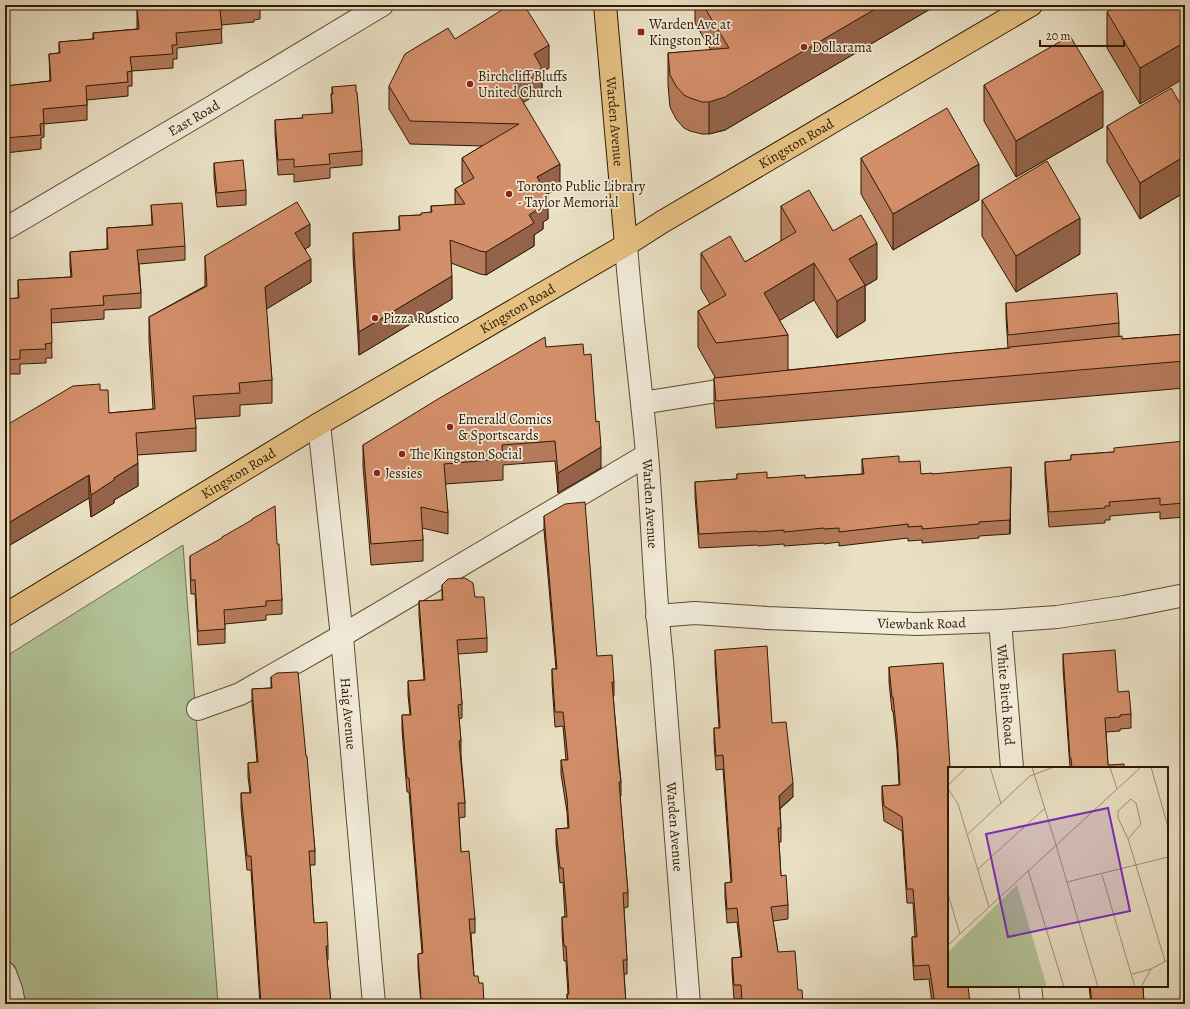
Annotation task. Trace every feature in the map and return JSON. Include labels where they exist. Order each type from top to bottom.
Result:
[{"type":"main road","name":"Warden Avenue","points":[[605,5],[626,245]]},
{"type":"main road","name":"Kingston Road","points":[[5,615],[319,424],[626,245],[662,222],[1031,5]]},
{"type":"street","name":"East Road","points":[[5,229],[212,108],[382,5]]},
{"type":"street","name":"Warden Avenue","points":[[626,245],[629,294],[647,455],[657,616],[662,660],[689,1004]]},
{"type":"street","points":[[642,403],[711,392],[760,387]]},
{"type":"street","name":"Haig Avenue","points":[[319,424],[342,637],[374,1004]]},
{"type":"street","points":[[198,709],[240,694],[342,637],[647,455]]},
{"type":"street","name":"Viewbank Road","points":[[657,616],[695,614],[917,624],[1000,621],[1057,617],[1124,607],[1185,595]]},
{"type":"street","name":"White Birch Road","points":[[1000,621],[1012,767]]},
{"type":"street","points":[[5,973],[11,989],[14,1004]]},
{"type":"street","points":[[1030,987],[1032,1004]]},
{"type":"green space","points":[[183,545],[218,1004],[5,1004],[5,657]]},
{"type":"building","points":[[166,5],[254,5],[254,8],[220,10],[222,29],[176,33],[177,45],[172,45],[173,54],[130,57],[132,71],[127,72],[128,82],[86,86],[87,105],[43,109],[44,123],[40,124],[41,135],[5,138],[5,106],[7,106],[5,86],[51,81],[49,54],[60,53],[59,42],[94,39],[93,33],[139,29],[137,8]]},
{"type":"building","points":[[510,5],[524,5],[549,45],[534,54],[542,68],[513,85],[560,164],[537,177],[548,196],[540,201],[543,206],[529,215],[534,223],[486,252],[450,240],[452,276],[359,332],[353,233],[400,230],[399,216],[421,215],[421,213],[432,212],[431,206],[465,204],[455,189],[474,178],[462,158],[519,124],[410,121],[389,86],[405,54],[448,28],[455,39]]},
{"type":"building","points":[[703,5],[882,5],[725,97],[709,102],[702,102],[684,95],[676,86],[670,75],[668,53],[729,48]]},
{"type":"building","points":[[1119,5],[1185,5],[1185,42],[1140,68],[1107,12]]},
{"type":"building","points":[[1070,36],[1103,91],[1016,141],[984,85]]},
{"type":"building","points":[[356,85],[362,151],[329,154],[330,164],[294,167],[294,159],[278,160],[275,120],[303,118],[302,115],[333,113],[331,94],[333,94],[332,87]]},
{"type":"building","points":[[1171,88],[1185,112],[1185,156],[1140,183],[1107,126]]},
{"type":"building","points":[[947,108],[979,164],[893,214],[861,158]]},
{"type":"building","points":[[243,160],[246,190],[217,193],[214,163]]},
{"type":"building","points":[[1047,161],[1080,218],[1016,256],[982,200]]},
{"type":"building","points":[[809,190],[833,231],[861,215],[877,243],[849,259],[865,285],[837,301],[814,263],[764,293],[788,335],[716,343],[698,311],[726,295],[701,253],[730,236],[745,262],[796,232],[781,206]]},
{"type":"building","points":[[297,202],[310,224],[295,233],[311,259],[265,287],[272,380],[239,383],[240,393],[193,396],[196,428],[136,433],[138,463],[114,478],[114,480],[91,495],[89,475],[5,525],[5,426],[73,386],[100,384],[100,390],[108,390],[109,413],[155,409],[149,317],[207,286],[205,256]]},
{"type":"building","points":[[182,203],[185,246],[137,250],[141,293],[103,296],[104,305],[51,309],[52,343],[45,344],[46,349],[20,350],[20,359],[5,360],[5,299],[19,298],[18,280],[72,277],[70,252],[108,249],[107,228],[153,225],[151,205]]},
{"type":"building","points":[[1117,293],[1119,323],[1008,335],[1006,303]]},
{"type":"building","points":[[1185,334],[1185,361],[716,401],[714,378],[1122,336],[1122,339]]},
{"type":"building","points":[[545,337],[546,347],[583,344],[584,355],[591,354],[596,422],[599,421],[601,447],[558,473],[555,441],[502,445],[503,459],[444,464],[448,513],[421,507],[423,540],[371,544],[363,445],[438,399]]},
{"type":"building","points":[[1185,441],[1185,503],[1160,505],[1160,498],[1109,502],[1110,506],[1105,506],[1105,508],[1049,512],[1045,462],[1071,460],[1071,455],[1114,452],[1114,448]]},
{"type":"building","points":[[899,456],[899,462],[920,461],[921,474],[1011,467],[1010,520],[922,529],[922,526],[908,527],[908,524],[839,532],[839,528],[824,528],[784,532],[784,530],[699,534],[695,482],[737,479],[737,474],[767,472],[767,478],[805,475],[805,478],[864,474],[862,459]]},
{"type":"building","points":[[585,502],[597,656],[612,655],[614,682],[612,682],[621,782],[619,782],[628,893],[623,893],[627,960],[623,960],[626,1004],[568,1004],[567,994],[569,994],[566,946],[564,946],[562,917],[567,917],[563,868],[560,868],[556,829],[569,828],[567,798],[561,760],[568,760],[563,712],[555,712],[552,669],[557,669],[544,516],[565,504]]},
{"type":"building","points":[[275,506],[282,600],[266,601],[266,606],[224,610],[225,629],[198,631],[195,580],[191,580],[190,556]]},
{"type":"building","points":[[465,578],[473,583],[475,597],[484,597],[487,638],[457,640],[462,704],[458,705],[461,741],[459,741],[465,803],[458,803],[461,852],[469,851],[475,919],[469,919],[474,976],[478,976],[479,983],[483,983],[484,1004],[423,1004],[423,1000],[421,1000],[418,954],[423,953],[409,778],[407,778],[402,715],[411,715],[408,681],[425,680],[419,601],[443,600],[442,585],[448,579]]},
{"type":"building","points":[[767,646],[772,723],[786,722],[793,783],[779,796],[781,828],[778,828],[781,876],[786,875],[788,905],[771,907],[778,952],[795,951],[798,990],[802,990],[803,1004],[742,1004],[741,985],[734,985],[732,958],[742,957],[737,908],[727,909],[725,883],[732,882],[723,755],[716,756],[714,728],[720,728],[715,650]]},
{"type":"building","points":[[1115,650],[1118,692],[1129,691],[1131,714],[1120,715],[1120,717],[1105,718],[1108,765],[1124,764],[1124,767],[1072,767],[1063,654]]},
{"type":"building","points":[[943,663],[950,767],[948,767],[948,987],[968,987],[970,1004],[935,1004],[929,965],[914,966],[912,937],[917,937],[913,889],[907,889],[902,817],[884,806],[882,786],[900,785],[897,735],[889,667]]},
{"type":"building","points":[[298,672],[315,851],[309,851],[314,923],[327,922],[328,946],[326,946],[331,1004],[261,1004],[251,856],[247,856],[241,793],[251,793],[248,763],[258,762],[252,689],[272,688],[271,677],[277,673]]},
{"type":"building","points":[[1090,987],[1143,987],[1144,1004],[1092,1004]]},
{"type":"place","name":"Warden Ave at Kingston Rd","points":[[641,32]]},
{"type":"place","name":"Dollarama","points":[[804,47]]},
{"type":"place","name":"Birchcliff Bluffs United Church","points":[[470,84]]},
{"type":"place","name":"Toronto Public Library - Taylor Memorial","points":[[509,194]]},
{"type":"place","name":"Pizza Rustico","points":[[375,318]]},
{"type":"place","name":"Emerald Comics & Sportscards","points":[[450,427]]},
{"type":"place","name":"The Kingston Social","points":[[402,454]]},
{"type":"place","name":"Jessies","points":[[377,473]]}]
